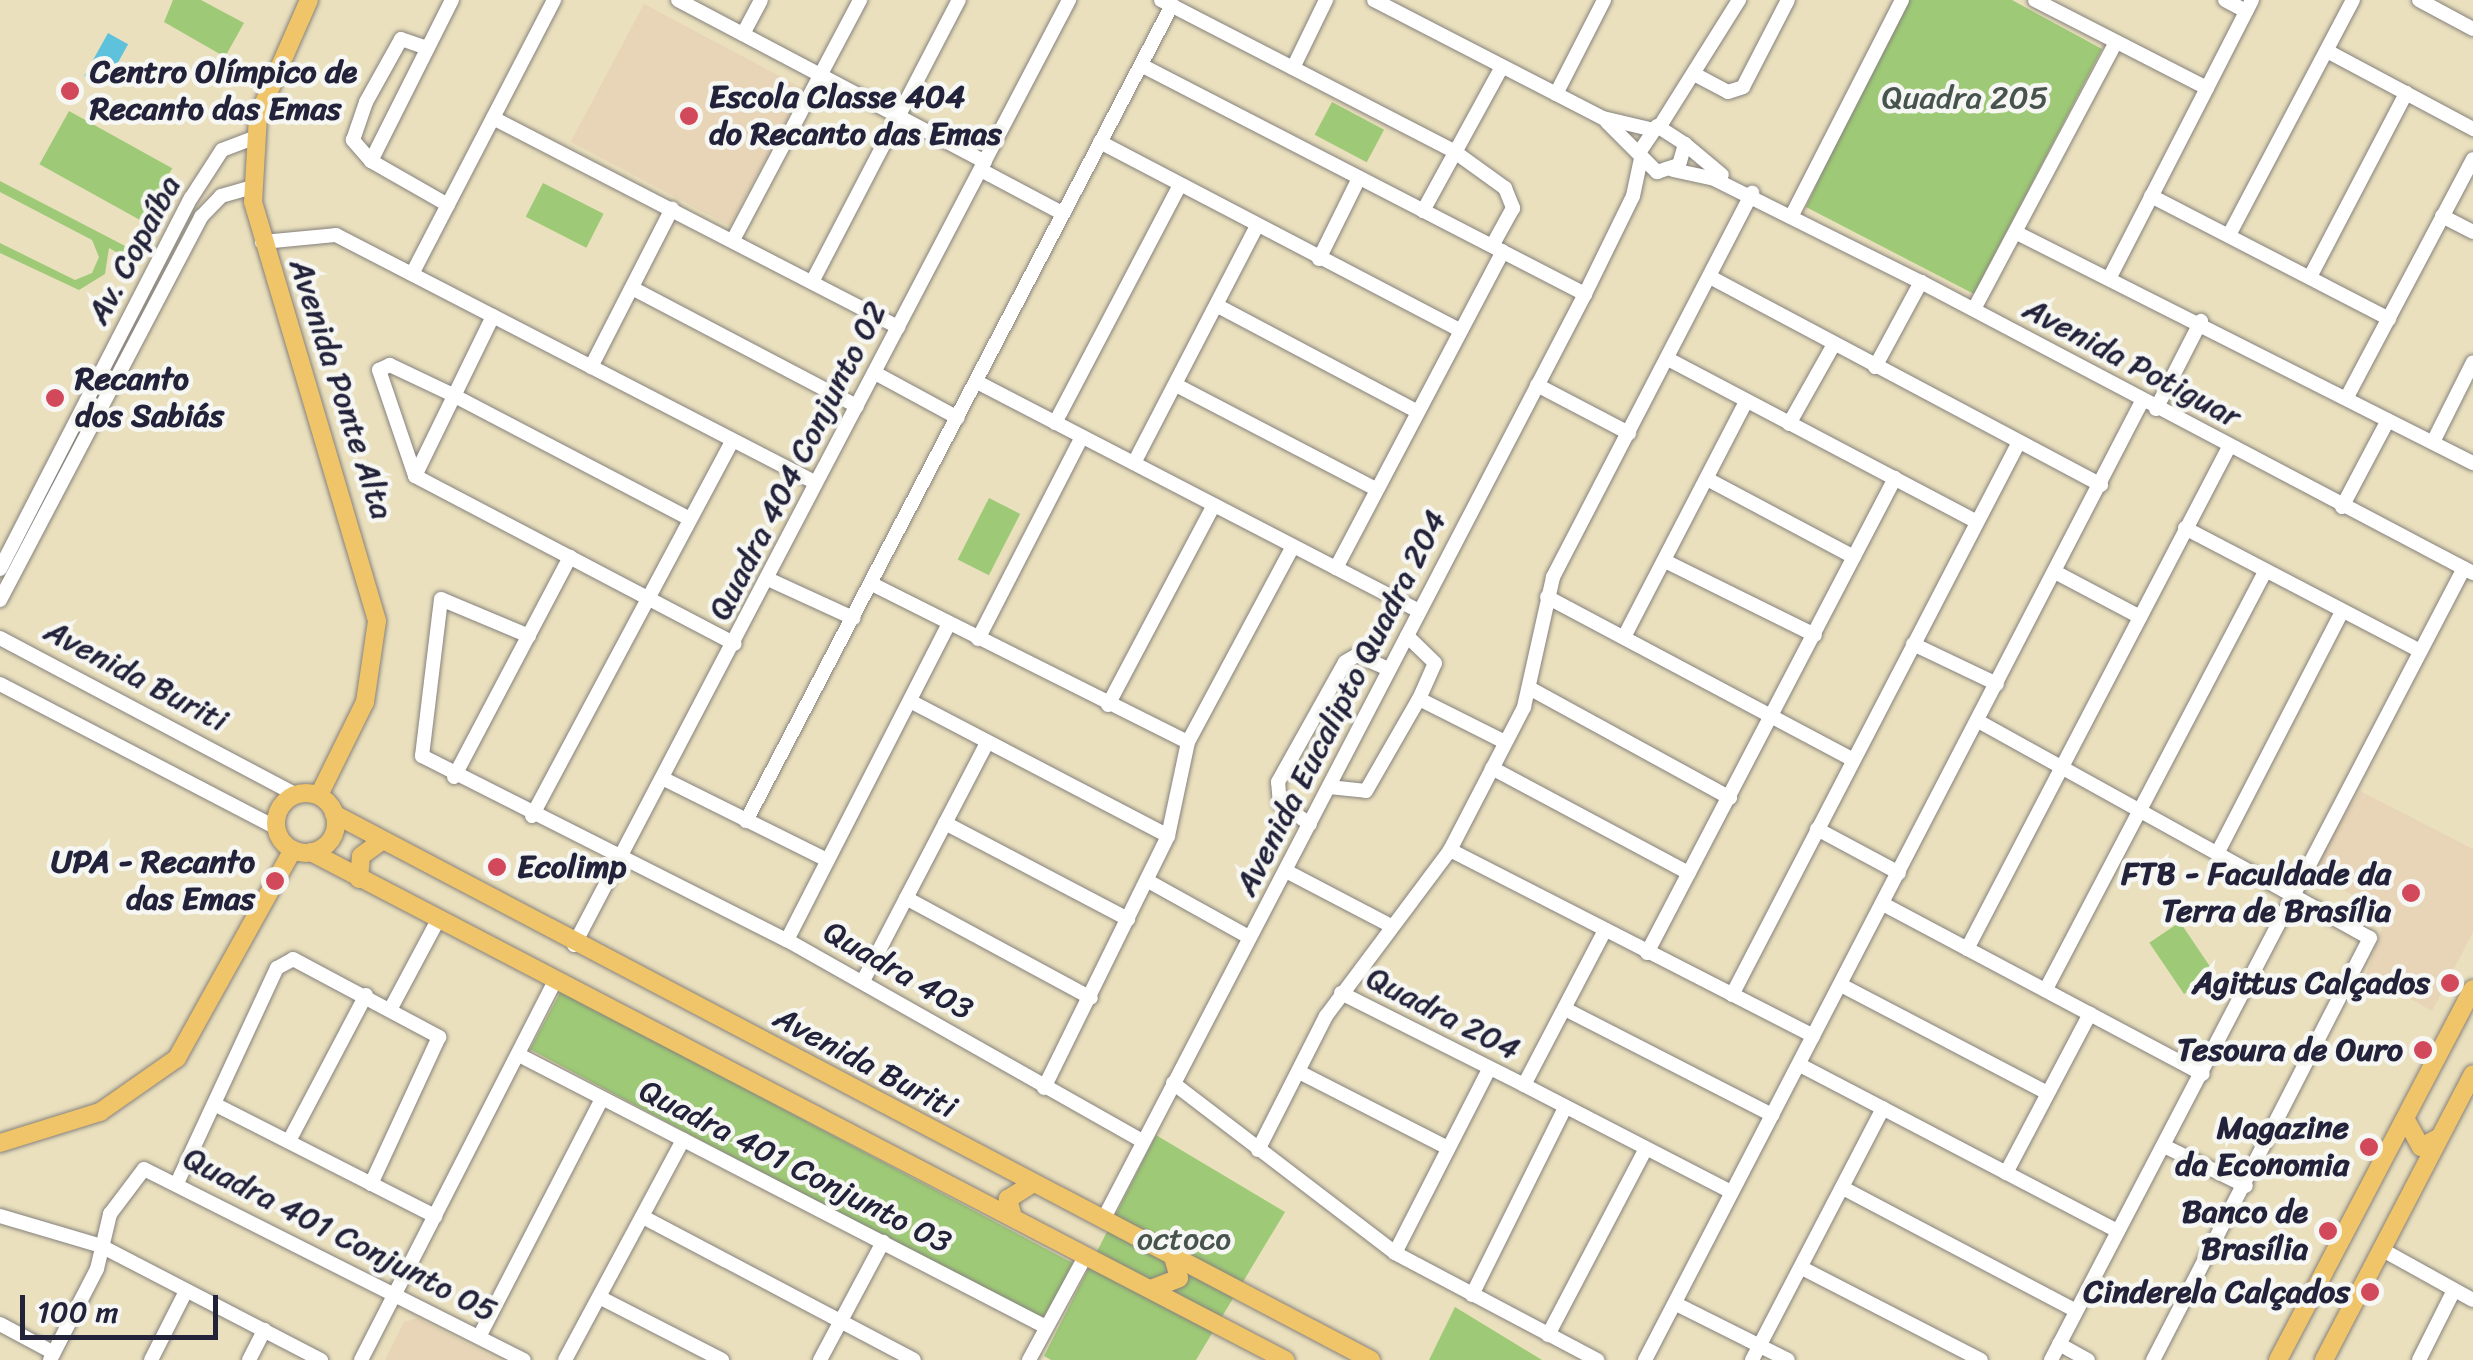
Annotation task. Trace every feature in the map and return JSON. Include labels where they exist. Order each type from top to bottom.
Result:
[{"type":"main road","name":"Avenida Ponte Alta","points":[[309,0],[272,72],[253,138],[252,187],[262,242],[371,578],[377,621],[365,702],[318,796]]},
{"type":"main road","name":"Avenida Buriti","points":[[296,795],[318,796],[334,814],[379,843],[1371,1360]]},
{"type":"main road","points":[[277,828],[278,812],[296,795]]},
{"type":"main road","points":[[0,1143],[100,1112],[176,1058],[302,851],[332,837],[334,814]]},
{"type":"main road","name":"Avenida Buriti","points":[[277,828],[302,851],[1285,1360]]},
{"type":"main road","points":[[359,878],[361,856],[379,843]]},
{"type":"main road","points":[[626,1016],[646,1006],[643,983]]},
{"type":"main road","points":[[2278,1360],[2473,988]]},
{"type":"main road","points":[[2324,1360],[2473,1074]]},
{"type":"main road","points":[[2406,1120],[2421,1146],[2440,1137]]},
{"type":"main road","points":[[2384,1159],[2411,1162],[2418,1175]]},
{"type":"main road","points":[[1013,1217],[1008,1199],[1032,1184]]},
{"type":"main road","points":[[1150,1290],[1179,1278],[1173,1257]]},
{"type":"street","points":[[370,161],[452,0]]},
{"type":"street","points":[[412,274],[554,0]]},
{"type":"street","points":[[678,0],[900,116],[1062,213]]},
{"type":"street","points":[[743,34],[761,0]]},
{"type":"street","points":[[733,240],[860,0]]},
{"type":"street","points":[[812,282],[960,0]]},
{"type":"street","name":"Quadra 404 Conjunto 02","points":[[574,945],[1069,0]]},
{"type":"street","points":[[1292,68],[1326,0]]},
{"type":"street","name":"Avenida Potiguar","points":[[1374,0],[1392,4],[1502,68],[1603,118],[1656,127],[1684,140],[1755,199]]},
{"type":"street","points":[[1556,94],[1604,0]]},
{"type":"street","points":[[1626,212],[1640,156],[1656,127],[1700,74],[1739,0]]},
{"type":"street","points":[[1700,74],[1728,92],[1742,88],[1788,0]]},
{"type":"street","points":[[1791,217],[1902,0]]},
{"type":"street","points":[[2035,0],[2061,6],[2116,42],[2206,88]]},
{"type":"street","points":[[2112,274],[2249,5],[2226,0]]},
{"type":"street","points":[[2228,235],[2353,0]]},
{"type":"street","points":[[2420,0],[2473,29]]},
{"type":"street","points":[[746,820],[1141,64],[1166,3],[1455,152],[1512,194],[1497,248],[1460,330],[1336,568]]},
{"type":"street","points":[[426,48],[402,39],[366,102],[353,140],[370,161],[448,206]]},
{"type":"street","points":[[1974,310],[2116,42]]},
{"type":"street","points":[[2327,51],[2473,129]]},
{"type":"street","points":[[1141,64],[1585,294]]},
{"type":"street","points":[[1423,211],[1502,68]]},
{"type":"street","points":[[1626,212],[1669,172],[1684,140],[1700,74]]},
{"type":"street","points":[[2310,277],[2406,93]]},
{"type":"street","points":[[494,118],[898,327]]},
{"type":"street","name":"Avenida Potiguar","points":[[1603,118],[1640,156],[1669,172],[1755,199],[2468,570]]},
{"type":"street","name":"Av. Copaíba","points":[[0,568],[190,198],[222,150],[253,138]]},
{"type":"street","points":[[1100,142],[1460,330]]},
{"type":"street","points":[[2347,397],[2473,159]]},
{"type":"street","points":[[1319,258],[1359,178]]},
{"type":"street","points":[[1056,423],[1180,184]]},
{"type":"street","name":"Av. Copaíba","points":[[0,600],[202,217],[221,196],[252,187]]},
{"type":"street","points":[[2151,196],[2388,319]]},
{"type":"street","name":"Quadra 204","points":[[1258,1150],[1341,993],[1450,850],[1531,688],[1546,597],[1710,278],[1755,199]]},
{"type":"street","points":[[591,366],[672,209]]},
{"type":"street","name":"Avenida Eucalipto Quadra 204","points":[[1104,1218],[1626,212]]},
{"type":"street","points":[[2442,216],[2473,232]]},
{"type":"street","points":[[1134,464],[1257,226]]},
{"type":"street","points":[[262,242],[326,231],[816,483]]},
{"type":"street","points":[[2018,233],[2112,274],[2473,463]]},
{"type":"street","points":[[1710,278],[2101,485]]},
{"type":"street","points":[[1874,367],[1920,282]]},
{"type":"street","points":[[632,288],[858,406]]},
{"type":"street","points":[[1218,306],[1416,411]]},
{"type":"street","points":[[414,476],[451,394],[493,316]]},
{"type":"street","points":[[1645,1360],[2101,485],[2201,321]]},
{"type":"street","points":[[1789,424],[1833,346]]},
{"type":"street","points":[[1668,359],[1977,522]]},
{"type":"street","points":[[2432,442],[2473,362]]},
{"type":"street","points":[[690,519],[451,394],[390,365],[379,370],[414,476],[735,644]]},
{"type":"street","points":[[875,373],[958,418]]},
{"type":"street","points":[[977,382],[1419,610]]},
{"type":"street","points":[[1176,385],[1376,489]]},
{"type":"street","points":[[1536,385],[1630,433]]},
{"type":"street","points":[[1624,637],[1709,480],[1746,402]]},
{"type":"street","points":[[2342,507],[2388,420]]},
{"type":"street","points":[[978,639],[1082,437]]},
{"type":"street","points":[[532,816],[733,440]]},
{"type":"street","points":[[1732,995],[2018,444]]},
{"type":"street","points":[[1967,948],[2230,447]]},
{"type":"street","points":[[1648,952],[1895,478]]},
{"type":"street","points":[[1709,480],[1854,557]]},
{"type":"street","points":[[1108,706],[1214,505]]},
{"type":"street","points":[[2185,528],[2420,651]]},
{"type":"street","points":[[1044,1088],[1168,836],[1188,742],[1293,546]]},
{"type":"street","points":[[454,777],[570,557]]},
{"type":"street","points":[[1666,562],[1816,634]]},
{"type":"street","points":[[2051,1360],[2420,651],[2468,570]]},
{"type":"street","points":[[2046,989],[2265,571]]},
{"type":"street","points":[[2057,573],[2140,617]]},
{"type":"street","points":[[768,579],[854,618]]},
{"type":"street","points":[[872,584],[1108,706],[1188,742]]},
{"type":"street","points":[[1546,597],[1852,759]]},
{"type":"street","name":"Quadra 403","points":[[529,636],[441,599],[416,746],[454,777],[787,940],[1142,1141]]},
{"type":"street","points":[[2220,848],[2342,612]]},
{"type":"street","points":[[787,940],[949,624]]},
{"type":"street","points":[[1329,786],[1366,791],[1419,699],[1435,664],[1407,636]]},
{"type":"street","name":"Avenida Buriti","points":[[0,638],[296,795]]},
{"type":"street","points":[[1913,644],[1997,684]]},
{"type":"street","points":[[1310,824],[1280,804],[1278,782],[1345,662],[1364,656],[1388,669]]},
{"type":"street","name":"Avenida Buriti","points":[[0,684],[277,828]]},
{"type":"street","points":[[1531,688],[1730,798]]},
{"type":"street","points":[[1419,699],[1504,742]]},
{"type":"street","points":[[910,701],[1168,836]]},
{"type":"street","points":[[1978,721],[2298,890],[2370,938],[2246,1186],[2152,1360]]},
{"type":"street","points":[[863,981],[986,743]]},
{"type":"street","points":[[1492,768],[1689,874]]},
{"type":"street","points":[[664,779],[828,860]]},
{"type":"street","points":[[945,824],[1128,918]]},
{"type":"street","points":[[1817,829],[1898,873]]},
{"type":"street","points":[[1450,850],[1813,1036]]},
{"type":"street","points":[[1286,871],[1391,926]]},
{"type":"street","points":[[1148,881],[1249,937]]},
{"type":"street","points":[[906,898],[1090,998]]},
{"type":"street","points":[[1883,904],[2203,1074]]},
{"type":"street","points":[[392,1008],[438,920]]},
{"type":"street","name":"Quadra 204","points":[[1341,993],[1488,1071],[1524,1085],[1604,930]]},
{"type":"street","points":[[178,1181],[216,1104],[220,1079],[284,962],[300,960],[392,1008],[440,1044],[371,1184]]},
{"type":"street","points":[[360,1360],[555,981]]},
{"type":"street","points":[[1841,985],[2048,1093]]},
{"type":"street","points":[[288,1141],[366,995]]},
{"type":"street","points":[[1564,1010],[1772,1115]]},
{"type":"street","points":[[2006,1173],[2090,1014]]},
{"type":"street","name":"Quadra 401 Conjunto 03","points":[[519,1055],[1046,1327]]},
{"type":"street","points":[[1800,1065],[2118,1231]]},
{"type":"street","points":[[1395,1253],[1488,1071]]},
{"type":"street","points":[[1299,1072],[1446,1147]]},
{"type":"street","points":[[1173,1083],[1395,1253],[1597,1360]]},
{"type":"street","points":[[1524,1085],[1731,1192]]},
{"type":"street","points":[[479,1337],[602,1099]]},
{"type":"street","points":[[216,1104],[435,1216]]},
{"type":"street","points":[[1472,1295],[1566,1108]]},
{"type":"street","points":[[1752,1360],[1883,1108]]},
{"type":"street","points":[[565,1360],[683,1140]]},
{"type":"street","points":[[2164,1146],[2246,1186]]},
{"type":"street","points":[[1548,1335],[1645,1150]]},
{"type":"street","name":"Quadra 401 Conjunto 05","points":[[101,1246],[130,1175],[144,1169],[178,1181],[524,1360]]},
{"type":"street","points":[[1843,1188],[2076,1312]]},
{"type":"street","points":[[0,1216],[101,1246],[321,1360]]},
{"type":"street","points":[[643,1217],[914,1360]]},
{"type":"street","points":[[820,1360],[883,1242]]},
{"type":"street","points":[[0,1324],[52,1356],[101,1246]]},
{"type":"street","points":[[2382,1250],[2473,1300]]},
{"type":"street","points":[[1029,1360],[1084,1256]]},
{"type":"street","points":[[1802,1268],[1981,1360]]},
{"type":"street","points":[[2419,1360],[2454,1290]]},
{"type":"street","points":[[152,1360],[186,1291]]},
{"type":"street","points":[[601,1298],[722,1360]]},
{"type":"street","points":[[1676,1304],[1788,1360]]},
{"type":"street","points":[[249,1360],[264,1330]]},
{"type":"street","points":[[2059,1344],[2088,1360]]},
{"type":"shaded area","name":"Escola Classe 404 do Recanto das Emas","points":[[644,4],[803,89],[730,226],[571,142]]},
{"type":"shaded area","name":"FTB - Faculdade da Terra de Brasília","points":[[2360,791],[2473,849],[2473,932],[2432,1011],[2366,974],[2387,914],[2310,872]]},
{"type":"shaded area","points":[[417,1318],[498,1360],[385,1360],[404,1322]]},
{"type":"green space","points":[[173,0],[201,0],[244,23],[225,57],[164,22]]},
{"type":"green space","name":"Quadra 205","points":[[1903,0],[2012,0],[2102,49],[1974,294],[1806,207]]},
{"type":"green space","points":[[1332,102],[1384,130],[1367,162],[1315,135]]},
{"type":"green space","points":[[69,111],[172,168],[143,222],[39,164]]},
{"type":"green space","points":[[0,181],[129,248],[125,257],[109,248],[105,274],[79,290],[0,253],[0,243],[75,280],[92,273],[99,257],[92,240],[0,192]]},
{"type":"green space","points":[[543,183],[604,214],[586,248],[526,217]]},
{"type":"green space","points":[[989,498],[1020,514],[989,575],[958,559]]},
{"type":"green space","points":[[2180,922],[2215,973],[2184,994],[2149,943]]},
{"type":"green space","points":[[561,991],[1073,1263],[1042,1322],[530,1049]]},
{"type":"green space","name":"octoco","points":[[1156,1135],[1285,1212],[1196,1360],[1051,1360],[1044,1356]]},
{"type":"green space","points":[[1455,1307],[1542,1360],[1429,1360]]},
{"type":"water","points":[[108,33],[128,44],[104,87],[84,76]]},
{"type":"place","name":"Centro Olímpico de Recanto das Emas","points":[[70,91]]},
{"type":"place","name":"Escola Classe 404 do Recanto das Emas","points":[[689,116]]},
{"type":"place","name":"Recanto dos Sabiás","points":[[55,398]]},
{"type":"place","name":"Ecolimp","points":[[497,867]]},
{"type":"place","name":"UPA - Recanto das Emas","points":[[275,881]]},
{"type":"place","name":"FTB - Faculdade da Terra de Brasília","points":[[2411,893]]},
{"type":"place","name":"Agittus Calçados","points":[[2450,983]]},
{"type":"place","name":"Tesoura de Ouro","points":[[2423,1050]]},
{"type":"place","name":"Magazine da Economia","points":[[2369,1147]]},
{"type":"place","name":"Banco de Brasília","points":[[2328,1231]]},
{"type":"place","name":"Cinderela Calçados","points":[[2370,1292]]}]
